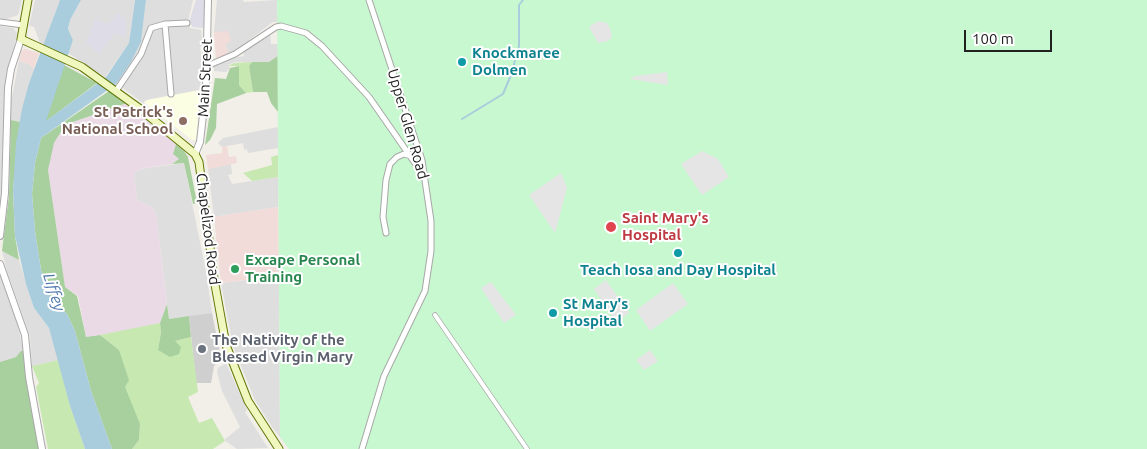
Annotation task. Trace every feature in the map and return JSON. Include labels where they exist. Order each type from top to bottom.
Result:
[{"type":"main road","points":[[21,39],[28,0]]},
{"type":"main road","name":"Chapelizod Road","points":[[21,39],[68,60],[99,79],[188,146],[194,154],[199,162],[215,289],[226,345],[248,401],[279,449]]},
{"type":"street","name":"Main Street","points":[[194,154],[200,142],[207,66],[208,0]]},
{"type":"street","name":"Upper Glen Road","points":[[362,449],[384,376],[425,291],[431,251],[431,221],[425,176],[414,131],[369,0]]},
{"type":"street","points":[[0,22],[22,25]]},
{"type":"street","points":[[115,90],[141,54],[151,28],[165,24],[187,23]]},
{"type":"street","points":[[165,24],[171,94]]},
{"type":"street","points":[[207,66],[235,54],[278,27],[300,30],[322,46],[369,97],[425,176]]},
{"type":"street","points":[[0,236],[3,118],[11,69],[21,39]]},
{"type":"street","points":[[386,233],[383,217],[386,180],[390,164],[397,156],[404,154],[411,156]]},
{"type":"street","points":[[0,264],[26,335],[29,377],[42,449]]},
{"type":"street","points":[[435,315],[526,449]]},
{"type":"shaded area","points":[[0,0],[22,0],[18,15],[7,19],[0,19]]},
{"type":"shaded area","points":[[35,0],[60,0],[44,44],[40,43],[34,27],[29,26]]},
{"type":"shaded area","points":[[81,0],[135,0],[129,43],[105,77],[68,53],[73,40],[68,29],[70,20]]},
{"type":"shaded area","points":[[146,0],[193,0],[188,21],[190,28],[201,30],[203,46],[200,47],[202,61],[200,90],[147,100],[143,103],[116,83],[131,62],[141,42]]},
{"type":"shaded area","points":[[196,0],[205,0],[204,27],[201,28],[193,27],[189,22]]},
{"type":"shaded area","points":[[217,0],[243,0],[244,2],[277,0],[278,22],[273,22],[229,55],[225,45],[228,32],[214,32]]},
{"type":"shaded area","points":[[117,14],[125,17],[126,37],[115,33],[102,50],[102,53],[99,53],[86,43],[95,19],[108,24]]},
{"type":"shaded area","points":[[598,21],[607,23],[610,28],[612,37],[608,41],[598,43],[589,27]]},
{"type":"shaded area","points":[[0,26],[13,28],[17,33],[5,91],[0,213]]},
{"type":"shaded area","points":[[228,31],[231,41],[225,45],[229,55],[216,60],[214,32]]},
{"type":"shaded area","points":[[270,33],[271,44],[278,44],[278,62],[235,62],[228,65],[230,68],[226,72],[214,71],[214,66],[233,58],[244,56],[243,50]]},
{"type":"shaded area","points":[[25,49],[39,53],[34,69],[29,64],[19,61],[21,51]]},
{"type":"shaded area","points":[[19,61],[29,64],[34,69],[20,122],[11,120],[11,102]]},
{"type":"shaded area","points":[[667,72],[668,85],[630,79],[635,76]]},
{"type":"shaded area","name":"St Patrick's National School","points":[[200,90],[196,140],[192,140],[144,102],[147,100]]},
{"type":"shaded area","points":[[127,103],[176,144],[173,154],[179,159],[172,164],[139,169],[134,174],[137,200],[152,207],[156,214],[167,304],[160,323],[126,331],[86,337],[78,296],[65,287],[48,170],[50,156],[54,143],[64,127]]},
{"type":"shaded area","points":[[278,127],[278,148],[248,153],[247,149],[244,150],[243,143],[222,147],[218,143],[223,138]]},
{"type":"shaded area","points":[[227,146],[229,157],[236,156],[237,163],[208,169],[206,155],[222,153],[222,147]]},
{"type":"shaded area","points":[[702,151],[718,159],[729,177],[702,195],[681,164]]},
{"type":"shaded area","points":[[184,163],[206,272],[212,313],[169,319],[156,214],[152,207],[137,200],[134,174],[139,169]]},
{"type":"shaded area","points":[[231,164],[232,174],[228,175],[232,184],[278,177],[278,207],[214,217],[208,169]]},
{"type":"shaded area","points":[[561,173],[567,188],[555,233],[529,195]]},
{"type":"shaded area","points":[[278,207],[279,276],[221,283],[214,217]]},
{"type":"shaded area","points":[[2,251],[19,260],[34,308],[49,328],[59,360],[32,366],[30,336],[7,271]]},
{"type":"shaded area","points":[[0,271],[17,319],[23,351],[16,357],[0,362]]},
{"type":"shaded area","points":[[279,276],[280,437],[255,400],[233,346],[221,283]]},
{"type":"shaded area","points":[[606,280],[629,313],[616,322],[594,289]]},
{"type":"shaded area","points":[[491,282],[516,315],[504,323],[481,288]]},
{"type":"shaded area","points":[[673,283],[688,304],[650,331],[636,310]]},
{"type":"shaded area","points":[[212,313],[221,358],[214,366],[211,383],[196,383],[189,316]]},
{"type":"shaded area","points":[[650,350],[658,361],[644,370],[636,360]]},
{"type":"shaded area","points":[[226,363],[247,410],[245,412],[268,448],[237,449],[224,440],[240,427],[222,391],[217,372],[218,368]]},
{"type":"green space","points":[[277,0],[1147,0],[1147,449],[289,449],[280,437]]},
{"type":"green space","points":[[278,56],[278,112],[271,103],[267,92],[253,92],[249,66],[252,62],[269,62]]},
{"type":"green space","points":[[252,62],[249,66],[253,92],[246,93],[239,85],[239,66],[228,66],[234,63]]},
{"type":"green space","points":[[64,65],[97,83],[45,122],[56,88]]},
{"type":"green space","points":[[239,66],[239,85],[246,93],[217,104],[216,128],[205,145],[215,78],[226,79],[230,68]]},
{"type":"green space","points":[[109,91],[127,103],[64,127],[54,143],[48,170],[65,287],[77,296],[86,337],[100,335],[119,350],[129,380],[125,387],[140,424],[139,440],[132,449],[112,449],[91,391],[75,331],[67,314],[51,298],[41,270],[32,194],[35,163],[41,138]]},
{"type":"green space","points":[[11,120],[20,122],[13,190],[15,236],[19,260],[2,251],[9,196]]},
{"type":"green space","points":[[176,144],[188,157],[197,203],[193,204],[184,163],[172,164],[179,159],[173,154]]},
{"type":"green space","points":[[278,155],[278,177],[252,181],[243,173],[272,165],[271,157]]},
{"type":"green space","points":[[167,304],[169,319],[189,316],[191,337],[175,341],[181,347],[179,354],[170,357],[158,350],[161,332],[160,323]]},
{"type":"green space","points":[[160,323],[161,332],[158,350],[175,341],[191,337],[198,392],[188,397],[199,423],[212,418],[225,441],[213,449],[132,449],[139,440],[140,425],[124,387],[119,350],[100,335]]},
{"type":"green space","points":[[23,351],[39,449],[0,449],[0,362],[16,357]]},
{"type":"green space","points":[[59,360],[70,406],[85,449],[48,449],[36,387],[39,383],[32,366]]},
{"type":"water","points":[[60,0],[81,0],[70,20],[68,29],[73,40],[46,121],[106,77],[129,43],[135,0],[146,0],[141,42],[131,62],[116,84],[41,138],[35,163],[32,194],[41,270],[51,298],[67,314],[75,331],[91,391],[112,449],[85,449],[70,406],[49,328],[34,308],[26,284],[15,236],[13,190],[16,143],[22,109],[29,83]]},
{"type":"waterway","points":[[462,119],[503,94],[511,75],[519,46],[519,5],[523,0]]},
{"type":"place","name":"Knockmaree Dolmen","points":[[462,62]]},
{"type":"place","name":"St Patrick's National School","points":[[183,121]]},
{"type":"place","name":"Saint Mary's Hospital","points":[[611,227]]},
{"type":"place","name":"Teach Iosa and Day Hospital","points":[[678,253]]},
{"type":"place","name":"Excape Personal Training","points":[[235,269]]},
{"type":"place","name":"St Mary's Hospital","points":[[553,313]]},
{"type":"place","name":"The Nativity of the Blessed Virgin Mary","points":[[202,349]]},
{"type":"water label","name":"Liffey","points":[[54,292]]}]
